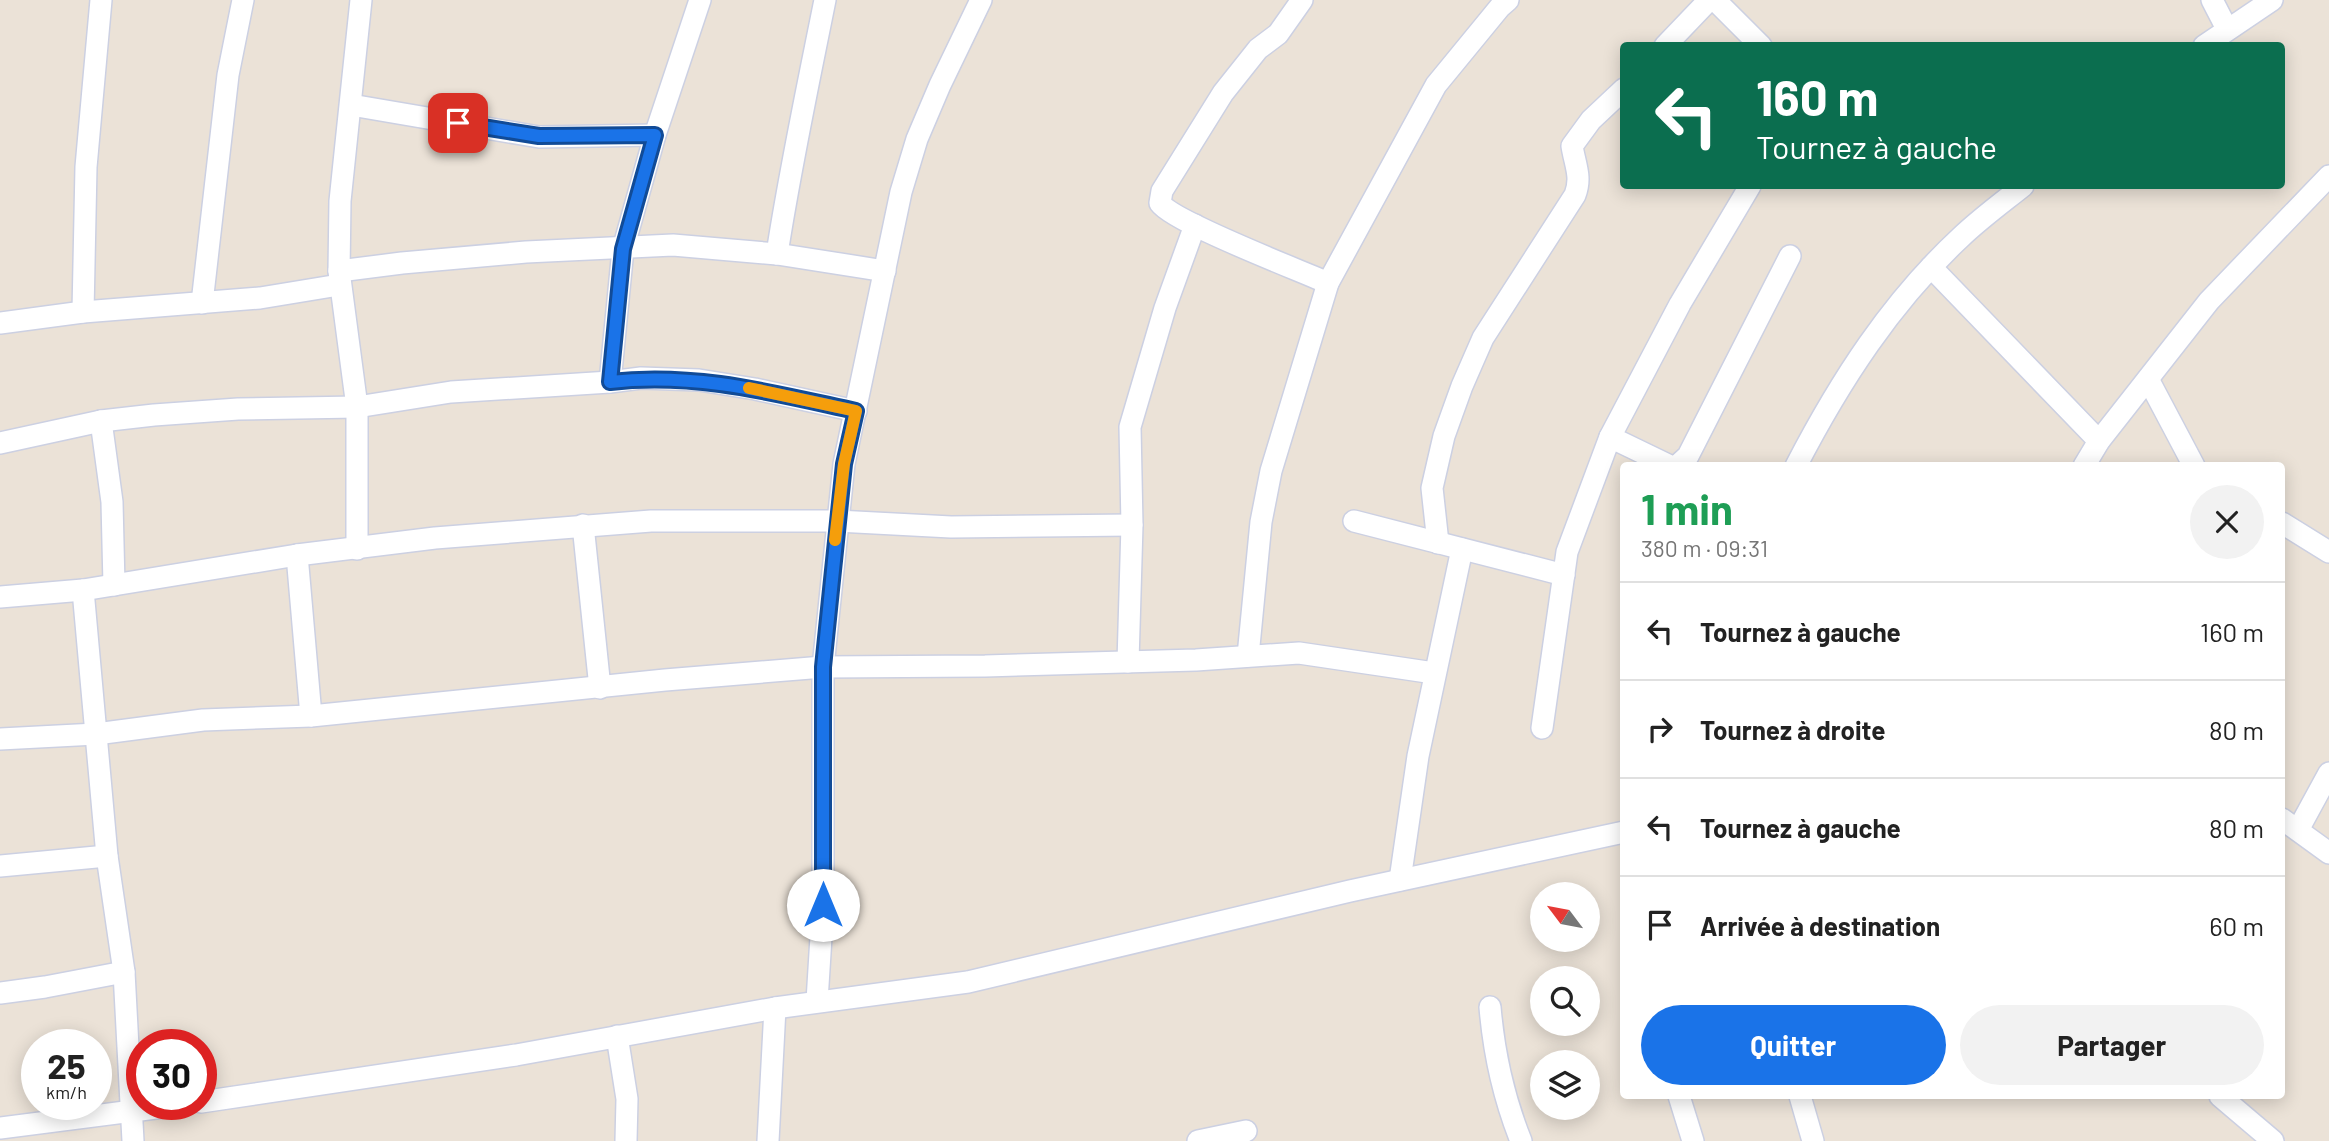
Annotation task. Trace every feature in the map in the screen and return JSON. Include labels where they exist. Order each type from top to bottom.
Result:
[{"type":"street","points":[[83,312],[86,167],[100,0]]},
{"type":"street","points":[[202,303],[228,75],[243,0]]},
{"type":"street","points":[[358,549],[357,407],[339,278],[340,201],[360,0]]},
{"type":"street","points":[[610,382],[623,249],[655,135],[699,0]]},
{"type":"street","points":[[777,254],[789,170],[803,115],[825,0]]},
{"type":"street","points":[[817,1001],[823,905],[823,667],[844,464],[901,192],[917,139],[981,0]]},
{"type":"street","points":[[1302,0],[1278,34],[1258,49],[1223,93],[1162,191],[1160,203],[1165,209],[1195,225],[1328,283]]},
{"type":"street","points":[[1248,656],[1258,547],[1271,471],[1328,283],[1436,85],[1508,0]]},
{"type":"street","points":[[1669,42],[1709,0]]},
{"type":"street","points":[[1715,0],[1757,42]]},
{"type":"street","points":[[2212,0],[2227,29]]},
{"type":"street","points":[[2209,42],[2272,0]]},
{"type":"street","points":[[1438,543],[1432,488],[1444,436],[1462,386],[1483,338],[1575,195],[1580,184],[1580,174],[1572,146],[1591,120],[1620,93]]},
{"type":"street","points":[[351,105],[539,136],[655,135]]},
{"type":"street","points":[[2086,462],[2099,441],[2210,301],[2329,176]]},
{"type":"street","points":[[1542,728],[1567,552],[1610,437],[1680,304],[1748,189]]},
{"type":"street","points":[[1798,462],[1828,404],[1871,339],[1931,267],[1962,236],[2019,189]]},
{"type":"street","points":[[1128,662],[1132,525],[1130,427],[1162,319],[1195,225]]},
{"type":"street","points":[[0,323],[83,312],[260,298],[401,263],[526,252],[673,245],[777,254],[885,271]]},
{"type":"street","points":[[1681,462],[1688,456],[1790,256]]},
{"type":"street","points":[[1931,267],[2099,441]]},
{"type":"street","points":[[0,443],[101,421],[238,409],[357,407],[451,392],[641,378],[699,380],[856,411]]},
{"type":"street","points":[[2148,379],[2192,462]]},
{"type":"street","points":[[101,421],[112,502],[114,585]]},
{"type":"street","points":[[1610,437],[1662,462]]},
{"type":"street","points":[[0,597],[83,590],[297,555],[435,538],[651,520],[837,521],[951,527],[1132,525]]},
{"type":"street","points":[[1354,521],[1563,575]]},
{"type":"street","points":[[583,525],[600,688]]},
{"type":"street","points":[[2285,525],[2329,552]]},
{"type":"street","points":[[1400,880],[1418,756],[1462,549]]},
{"type":"street","points":[[297,555],[311,716]]},
{"type":"street","points":[[83,590],[107,856],[124,972],[127,1029]]},
{"type":"street","points":[[0,739],[96,734],[203,720],[311,716],[665,680],[823,667],[1128,662],[1299,653],[1434,673]]},
{"type":"street","points":[[2329,773],[2290,825],[2329,853]]},
{"type":"street","points":[[217,1100],[516,1055],[817,1001],[968,982],[1400,880],[1620,833]]},
{"type":"street","points":[[0,866],[107,856]]},
{"type":"street","points":[[0,993],[124,972]]},
{"type":"street","points":[[1490,1007],[1494,1055],[1510,1113],[1521,1141]]},
{"type":"street","points":[[768,1141],[775,1008]]},
{"type":"street","points":[[617,1036],[627,1099],[626,1141]]},
{"type":"street","points":[[1680,1099],[1693,1141]]},
{"type":"street","points":[[1801,1099],[1813,1141]]},
{"type":"street","points":[[2224,1099],[2273,1141]]},
{"type":"street","points":[[0,1128],[126,1114]]},
{"type":"street","points":[[132,1120],[133,1141]]},
{"type":"street","points":[[1198,1141],[1247,1131]]},
{"type":"slow traffic","points":[[749,388],[856,411],[844,464],[835,540]]},
{"type":"route","points":[[458,123],[539,136],[655,135],[623,249],[610,382],[641,378],[699,380],[856,411],[844,464],[823,667],[823,905]]}]
